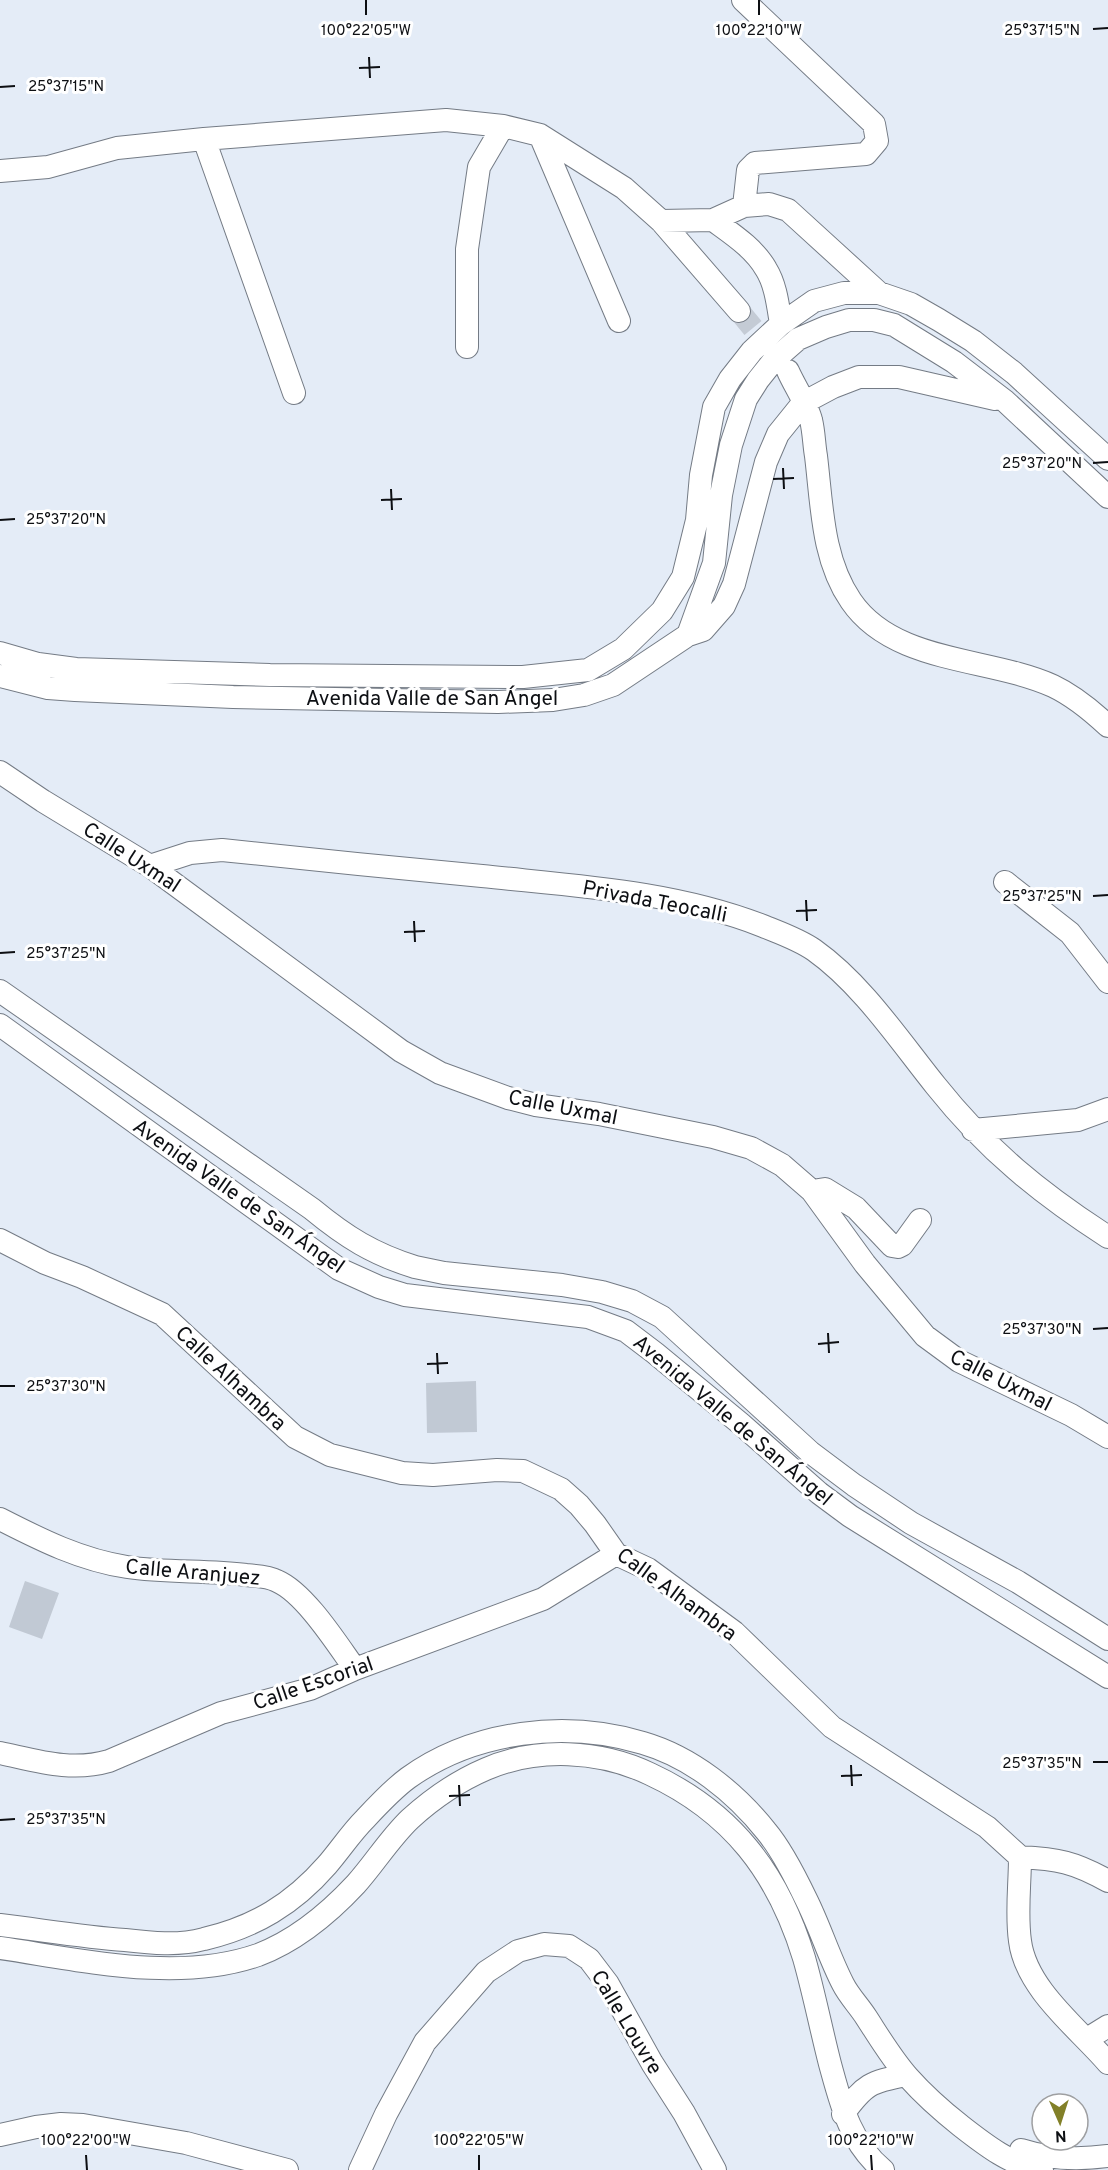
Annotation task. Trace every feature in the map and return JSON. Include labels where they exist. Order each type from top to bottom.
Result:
[{"type":"street","points":[[743,0],[874,124],[877,141],[866,154],[755,163],[748,170],[744,206]]},
{"type":"street","points":[[0,171],[48,167],[117,148],[204,139],[446,120],[503,126],[540,135],[624,189],[660,221],[739,311]]},
{"type":"street","points":[[467,347],[467,249],[479,167],[503,126]]},
{"type":"street","points":[[540,135],[619,321]]},
{"type":"street","points":[[204,139],[294,393]]},
{"type":"street","points":[[660,221],[713,220],[744,206],[769,204],[788,210],[879,293]]},
{"type":"street","points":[[713,220],[745,244],[766,268],[775,291],[781,324]]},
{"type":"street","points":[[844,293],[849,320]]},
{"type":"street","name":"Avenida Valle de San Ángel","points":[[0,676],[48,688],[75,679],[270,675],[523,677],[588,670],[623,649],[662,611],[683,577],[697,520],[701,475],[714,408],[730,379],[752,351],[781,324],[814,301],[844,293],[879,293],[912,304],[974,341],[1014,373],[1108,459]]},
{"type":"street","points":[[688,635],[714,562],[721,495],[730,445],[746,399],[774,360],[798,339],[826,327],[849,320],[874,320],[894,325],[954,362],[1005,401],[1108,497]]},
{"type":"street","points":[[788,371],[811,419],[825,534],[832,561],[851,602],[880,629],[897,639],[932,653],[1006,671],[1054,687],[1078,702],[1108,726]]},
{"type":"street","points":[[803,404],[833,387],[859,377],[899,378],[1005,401]]},
{"type":"street","name":"Avenida Valle de San Ángel","points":[[0,653],[38,664],[75,679],[245,697],[487,702],[553,700],[584,695],[613,685],[688,635],[704,630],[724,606],[734,584],[766,462],[778,434],[803,404]]},
{"type":"street","points":[[623,649],[635,671]]},
{"type":"street","name":"Calle Uxmal","points":[[0,772],[150,866],[401,1051],[440,1073],[508,1098],[536,1105],[610,1116],[713,1137],[751,1148],[782,1164],[812,1191],[865,1264],[925,1336],[959,1361],[1060,1410],[1108,1437]]},
{"type":"street","name":"Privada Teocalli","points":[[150,866],[190,853],[222,850],[577,886],[672,900],[746,919],[794,938],[814,950],[856,987],[974,1130],[1019,1173],[1059,1206],[1108,1237]]},
{"type":"street","points":[[1005,882],[1070,933],[1108,982]]},
{"type":"street","name":"Avenida Valle de San Ángel","points":[[0,991],[364,1247],[415,1267],[602,1292],[632,1301],[662,1317],[810,1452],[854,1485],[911,1523],[1018,1582],[1108,1639]]},
{"type":"street","name":"Avenida Valle de San Ángel","points":[[0,1025],[339,1269],[379,1287],[405,1295],[588,1317],[626,1332],[655,1353],[819,1493],[850,1516],[1108,1677]]},
{"type":"street","points":[[974,1130],[1078,1120],[1108,1109]]},
{"type":"street","points":[[812,1191],[825,1189],[856,1208],[892,1246],[902,1245],[920,1220]]},
{"type":"street","name":"Calle Alhambra","points":[[0,1240],[36,1259],[82,1277],[162,1314],[295,1437],[330,1455],[402,1473],[433,1475],[497,1470],[523,1471],[561,1489],[579,1505],[616,1554],[648,1569],[734,1632],[832,1726],[987,1827],[1020,1857]]},
{"type":"street","name":"Calle Aranjuez","points":[[0,1519],[59,1548],[93,1560],[129,1568],[227,1572],[277,1581],[296,1594],[355,1669]]},
{"type":"street","name":"Calle Escorial","points":[[0,1753],[69,1767],[92,1766],[154,1743],[187,1726],[221,1713],[310,1689],[355,1669],[543,1599],[616,1554]]},
{"type":"street","points":[[1038,1632],[1059,1607]]},
{"type":"street","points":[[1065,1651],[1086,1625]]},
{"type":"street","points":[[0,1925],[166,1944],[203,1940],[243,1926],[279,1909],[318,1874],[363,1821],[405,1780],[429,1764],[493,1740],[523,1734],[552,1730],[581,1730],[616,1736],[647,1744],[681,1758],[746,1808],[768,1833],[807,1899],[844,1986],[906,2075],[939,2108],[972,2135],[995,2151],[1030,2168],[1042,2170]]},
{"type":"street","points":[[0,1948],[162,1968],[199,1967],[261,1954],[304,1930],[326,1913],[370,1869],[409,1821],[443,1793],[468,1777],[496,1765],[531,1756],[571,1754],[601,1757],[644,1770],[700,1803],[734,1831],[759,1861],[785,1907],[800,1947],[843,2114],[860,2147],[884,2170]]},
{"type":"street","points":[[1108,1881],[1074,1864],[1053,1858],[1020,1857],[1017,1903],[1020,1943],[1025,1961],[1047,1997],[1108,2062]]},
{"type":"street","name":"Calle Louvre","points":[[360,2170],[386,2114],[425,2042],[486,1972],[518,1951],[544,1944],[569,1946],[589,1959],[608,1983],[715,2170]]},
{"type":"street","points":[[1087,2038],[1108,2026]]},
{"type":"street","points":[[843,2114],[859,2091],[870,2084],[906,2075]]},
{"type":"street","points":[[0,2135],[36,2127],[61,2124],[83,2125],[186,2143],[287,2170]]},
{"type":"street","points":[[972,2135],[1038,2156],[1069,2159],[1108,2156]]},
{"type":"street","points":[[1097,2170],[1108,2169]]},
{"type":"building","points":[[476,1381],[477,1432],[427,1433],[426,1383]]},
{"type":"building","points":[[25,1581],[59,1593],[42,1639],[9,1627]]},
{"type":"tunnel","points":[[739,311],[776,356]]}]
